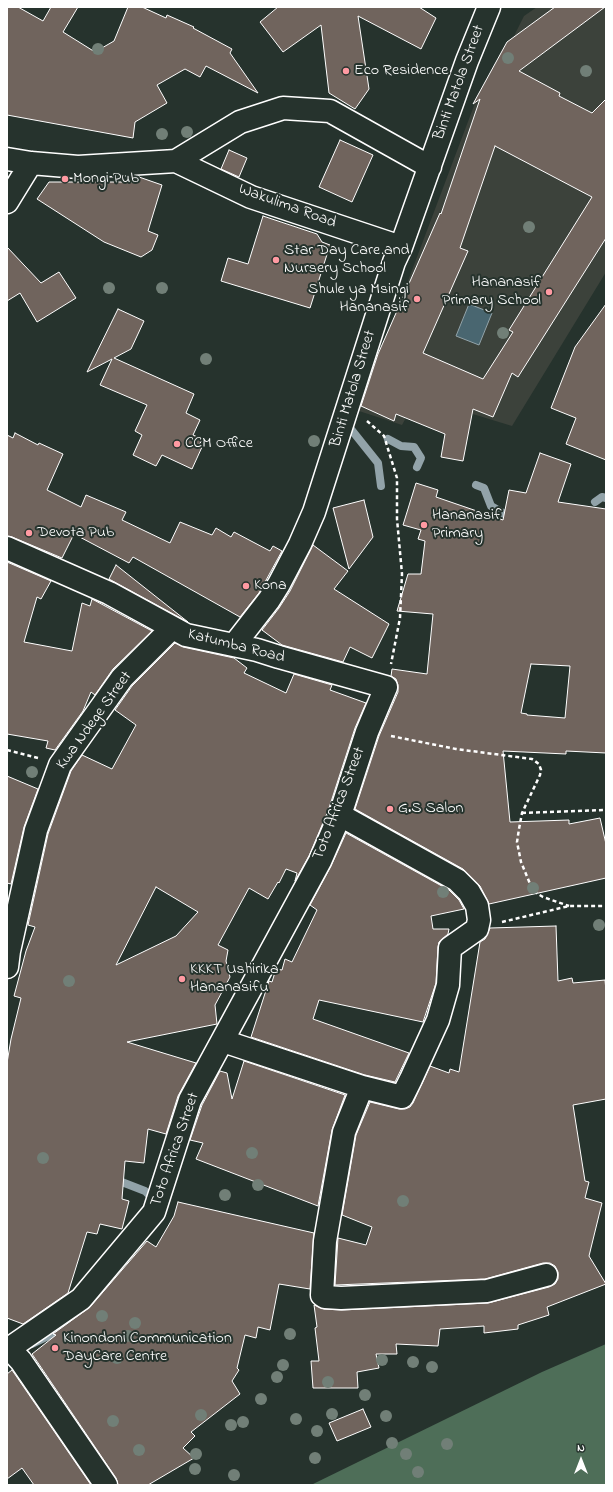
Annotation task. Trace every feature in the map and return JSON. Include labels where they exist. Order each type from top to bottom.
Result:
[{"type":"street","name":"Binti Matola Street","points":[[234,645],[269,600],[300,544],[314,512],[349,405],[354,383],[394,262],[401,247],[467,61],[489,7]]},
{"type":"street","name":"Wakulima Road","points":[[7,159],[31,163],[78,167],[176,161],[240,122],[283,108],[330,111],[430,167]]},
{"type":"street","name":"Wakulima Road","points":[[176,161],[251,196],[401,247]]},
{"type":"street","points":[[7,202],[31,163]]},
{"type":"street","name":"Katumba Road","points":[[7,548],[109,593],[154,616],[186,635],[234,645],[386,687]]},
{"type":"street","name":"Kwa Ndege Street","points":[[7,967],[9,950],[36,830],[60,765],[122,678],[172,628]]},
{"type":"street","name":"Toto Africa Street","points":[[8,1349],[81,1299],[154,1212],[190,1100],[320,861],[340,815],[367,732],[386,687]]},
{"type":"street","points":[[223,1041],[362,1087],[402,1097],[426,1050],[438,1020],[448,985],[450,948],[477,928],[479,920],[477,906],[469,892],[458,880],[340,815]]},
{"type":"street","points":[[362,1087],[344,1132],[324,1241],[322,1295],[325,1297],[341,1298],[487,1291],[546,1275]]},
{"type":"street","points":[[8,1349],[21,1361],[106,1485]]},
{"type":"path","points":[[349,405],[384,436],[397,478],[397,520],[402,574],[401,600],[400,618],[386,687]]},
{"type":"path","points":[[367,732],[456,749],[532,759],[538,764],[541,770],[540,775],[522,812],[517,842],[521,862],[533,891],[543,897],[569,906]]},
{"type":"path","points":[[7,750],[60,765]]},
{"type":"path","points":[[522,812],[606,810]]},
{"type":"path","points":[[477,928],[569,906],[606,906]]},
{"type":"shaded area","points":[[537,7],[606,7],[606,151],[488,88],[524,16]]},
{"type":"shaded area","name":"Hananasif Primary School","points":[[481,93],[606,153],[606,272],[512,426],[417,397],[402,425],[359,411],[475,103]]},
{"type":"green space","points":[[606,1344],[606,1485],[311,1485],[542,1372]]},
{"type":"water","points":[[469,304],[492,313],[479,345],[456,336]]},
{"type":"building","points":[[7,7],[18,7],[43,21],[51,7],[78,7],[63,32],[95,52],[114,41],[128,7],[142,7],[166,18],[167,15],[194,27],[193,28],[232,49],[230,53],[258,93],[206,66],[200,77],[185,69],[157,85],[167,103],[135,122],[133,138],[7,115]]},
{"type":"building","name":"Eco Residence","points":[[278,7],[419,7],[436,18],[421,49],[358,16],[369,89],[355,109],[329,93],[321,25],[283,52],[260,22]]},
{"type":"building","points":[[555,7],[605,7],[519,71],[560,93],[559,96],[592,113],[606,99],[606,238],[518,377],[512,373],[493,417],[473,409],[463,461],[441,457],[445,434],[396,414],[394,421],[361,406],[378,354],[440,213],[441,214],[480,99],[473,104],[507,42]],"holes":[[[495,146],[592,197],[509,330],[513,332],[483,379],[423,353],[468,251],[460,248]]]},
{"type":"building","points":[[340,140],[373,155],[352,202],[319,187]]},
{"type":"building","points":[[229,150],[247,158],[239,177],[221,169]]},
{"type":"building","points":[[139,177],[162,185],[148,231],[158,235],[152,250],[141,257],[104,242],[37,199],[49,182],[137,182]]},
{"type":"building","points":[[263,216],[317,234],[322,242],[330,245],[310,308],[221,281],[228,258],[248,264]]},
{"type":"building","points":[[7,247],[41,283],[59,272],[76,298],[37,322],[20,293],[7,301]]},
{"type":"building","points":[[606,304],[606,460],[566,444],[576,418],[551,408],[575,347]]},
{"type":"building","points":[[118,309],[144,321],[131,349],[114,358],[194,394],[186,413],[200,420],[193,435],[202,439],[199,446],[202,447],[192,469],[162,455],[156,466],[133,455],[142,435],[135,431],[147,405],[100,385],[112,359],[87,372]]},
{"type":"building","points":[[15,433],[38,445],[39,443],[63,454],[47,490],[81,507],[86,495],[126,512],[122,520],[170,543],[180,522],[212,535],[216,528],[231,537],[234,532],[270,551],[273,546],[282,551],[259,593],[240,617],[133,557],[129,563],[74,534],[62,558],[7,536],[7,435],[13,438]]},
{"type":"building","points":[[540,453],[571,464],[558,502],[606,509],[606,753],[566,751],[566,754],[503,751],[510,822],[569,820],[569,824],[600,818],[606,844],[606,878],[489,904],[480,886],[463,869],[355,809],[379,736],[398,692],[396,679],[391,676],[392,669],[427,674],[433,614],[397,611],[408,574],[421,574],[425,541],[418,539],[421,530],[403,525],[416,483],[438,490],[436,497],[503,520],[509,490],[526,493]],"holes":[[[531,664],[570,666],[565,718],[527,715],[521,713]]]},
{"type":"building","points":[[364,500],[373,537],[349,569],[333,508]]},
{"type":"building","points":[[313,545],[348,571],[334,589],[389,624],[372,658],[350,647],[343,662],[282,645],[262,630],[290,591]]},
{"type":"building","points":[[7,562],[51,581],[41,599],[37,597],[24,642],[72,651],[82,603],[90,606],[92,599],[152,631],[113,669],[95,695],[91,692],[83,711],[55,750],[46,748],[48,741],[7,734]]},
{"type":"building","points":[[116,565],[188,622],[109,579]]},
{"type":"building","points":[[175,643],[183,647],[234,658],[247,668],[244,673],[286,693],[294,674],[332,685],[330,690],[366,703],[355,728],[328,811],[309,856],[295,881],[297,873],[286,869],[279,883],[278,882],[268,899],[249,888],[218,945],[228,950],[226,961],[230,977],[215,1005],[217,1024],[127,1042],[196,1063],[178,1096],[166,1134],[148,1129],[144,1163],[125,1161],[122,1199],[129,1201],[122,1229],[100,1224],[97,1234],[87,1232],[68,1293],[23,1324],[7,1318],[7,1063],[21,998],[14,996],[26,951],[35,927],[28,925],[48,834],[71,771],[82,755],[112,769],[136,725],[115,710],[132,686]],"holes":[[[156,887],[198,912],[176,936],[116,965]]]},
{"type":"building","points":[[7,776],[38,789],[24,827],[11,884],[7,883]]},
{"type":"building","points":[[346,833],[449,890],[459,900],[464,909],[431,916],[433,929],[449,929],[448,934],[439,942],[436,983],[423,1022],[319,1000],[313,1019],[409,1053],[395,1082],[365,1075],[251,1037],[269,981],[272,982],[276,969],[282,970],[285,959],[292,962],[317,910],[310,905],[331,866]]},
{"type":"building","points":[[556,926],[558,981],[572,978],[573,983],[605,980],[606,1099],[573,1105],[585,1181],[589,1182],[585,1198],[602,1203],[589,1256],[606,1284],[547,1307],[549,1315],[518,1325],[518,1329],[484,1333],[484,1326],[440,1329],[438,1346],[396,1344],[397,1354],[376,1354],[379,1368],[357,1372],[358,1388],[313,1388],[311,1361],[319,1361],[314,1305],[324,1309],[342,1310],[488,1303],[549,1287],[555,1284],[558,1279],[558,1272],[555,1266],[550,1263],[543,1263],[485,1279],[335,1285],[338,1238],[366,1245],[372,1227],[342,1215],[356,1135],[370,1102],[405,1109],[410,1107],[413,1103],[430,1066],[449,1073],[450,1069],[459,1072],[480,942],[485,939],[490,928]]},
{"type":"building","points":[[244,1061],[345,1095],[332,1130],[318,1206],[196,1159],[203,1143],[190,1140],[202,1105],[220,1071],[227,1073],[232,1099]]},
{"type":"building","points":[[178,1202],[314,1233],[310,1289],[279,1284],[270,1330],[258,1327],[256,1338],[245,1335],[237,1368],[239,1370],[232,1381],[240,1394],[191,1432],[195,1436],[183,1448],[194,1458],[148,1485],[118,1485],[116,1478],[32,1354],[56,1335],[53,1334],[90,1307],[147,1241],[156,1247],[174,1216]]},
{"type":"building","points":[[12,1370],[91,1485],[34,1485],[22,1468],[7,1479],[7,1374]]},
{"type":"building","points":[[363,1409],[371,1427],[337,1441],[329,1423]]},
{"type":"waterway","points":[[346,423],[378,463],[381,486]]},
{"type":"waterway","points":[[388,439],[401,446],[414,447],[421,458],[417,467]]},
{"type":"waterway","points":[[476,485],[484,488],[491,506],[513,519]]},
{"type":"waterway","points":[[595,502],[602,497],[606,498]]},
{"type":"waterway","points":[[114,1179],[145,1191],[156,1202]]},
{"type":"waterway","points":[[32,1344],[59,1331],[72,1315]]},
{"type":"place","name":"Eco Residence","points":[[346,71]]},
{"type":"place","name":"Mongi Pub","points":[[65,179]]},
{"type":"place","name":"Star Day Care and Nursery School","points":[[276,260]]},
{"type":"place","name":"Hananasif Primary School","points":[[549,292]]},
{"type":"place","name":"Shule ya Msingi Hananasif","points":[[417,299]]},
{"type":"place","name":"CCM Office","points":[[177,444]]},
{"type":"place","name":"Hananasif Primary","points":[[424,525]]},
{"type":"place","name":"Devota Pub","points":[[29,533]]},
{"type":"place","name":"Kona","points":[[246,586]]},
{"type":"place","name":"G.S Salon","points":[[390,809]]},
{"type":"place","name":"KKKT Ushirika Hananasifu","points":[[182,979]]},
{"type":"place","name":"Kinondoni Communication DayCare Centre","points":[[55,1348]]}]
